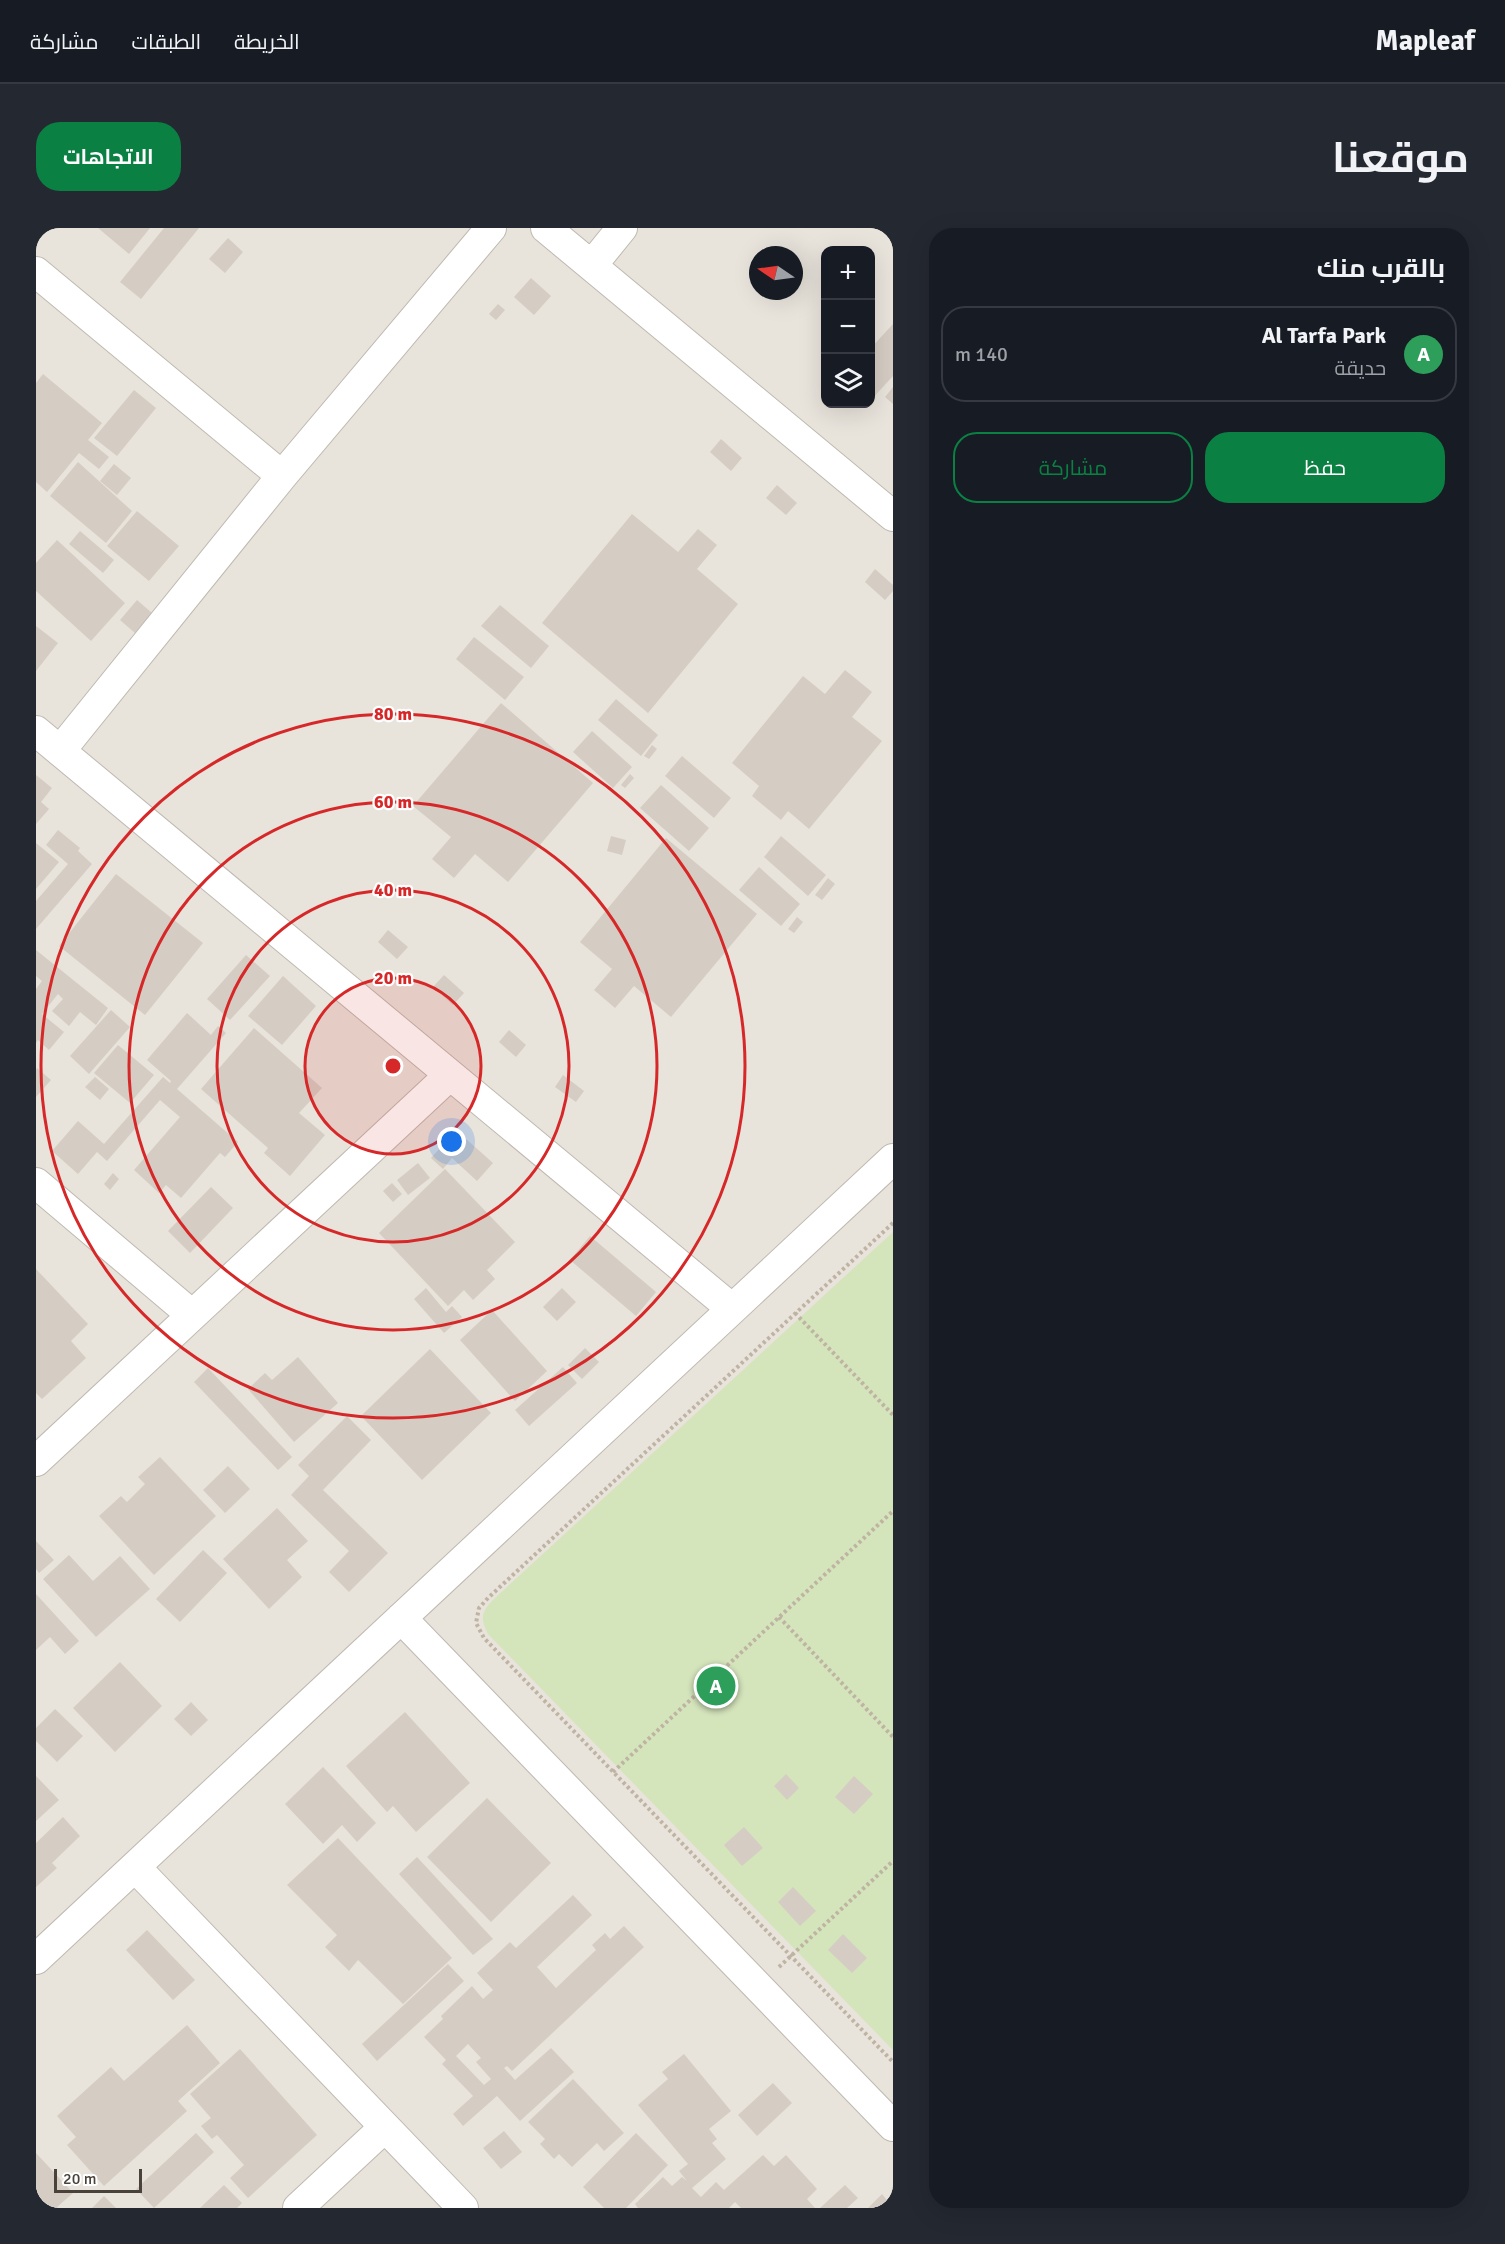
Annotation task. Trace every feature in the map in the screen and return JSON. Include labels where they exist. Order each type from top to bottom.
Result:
[{"type":"street","points":[[60,751],[282,476],[491,228]]},
{"type":"street","points":[[546,228],[893,516]]},
{"type":"street","points":[[592,265],[622,228]]},
{"type":"street","points":[[36,272],[282,476]]},
{"type":"street","points":[[36,731],[731,1308]]},
{"type":"street","points":[[36,1461],[450,1075]]},
{"type":"street","points":[[36,1959],[893,1159]]},
{"type":"street","points":[[36,1183],[192,1315]]},
{"type":"street","points":[[401,1618],[893,2126]]},
{"type":"street","points":[[135,1867],[463,2208]]},
{"type":"street","points":[[298,2208],[385,2127]]},
{"type":"path","points":[[893,1223],[479,1608],[476,1623],[484,1638],[893,2062]]},
{"type":"path","points":[[795,1313],[893,1416]]},
{"type":"path","points":[[613,1772],[893,1511]]},
{"type":"path","points":[[779,1617],[893,1737]]},
{"type":"path","points":[[759,1986],[893,1861]]},
{"type":"shaded area","points":[[36,228],[893,228],[893,2208],[36,2208]]},
{"type":"green space","points":[[893,1232],[893,2050],[488,1634],[483,1615],[494,1599]]},
{"type":"building","points":[[98,228],[150,228],[129,254]]},
{"type":"building","points":[[164,228],[199,228],[141,299],[120,282]]},
{"type":"building","points":[[228,238],[243,252],[225,273],[209,259]]},
{"type":"building","points":[[531,278],[551,296],[534,315],[514,297]]},
{"type":"building","points":[[498,304],[505,310],[496,320],[489,314]]},
{"type":"building","points":[[893,324],[893,376],[875,396],[875,354],[875,344]]},
{"type":"building","points":[[43,374],[102,423],[88,440],[109,457],[99,469],[79,453],[47,492],[36,482],[36,383]]},
{"type":"building","points":[[893,387],[893,404],[885,397]]},
{"type":"building","points":[[134,390],[156,408],[117,456],[94,438]]},
{"type":"building","points":[[721,439],[742,458],[731,471],[710,452]]},
{"type":"building","points":[[78,462],[132,511],[106,543],[50,496]]},
{"type":"building","points":[[114,464],[131,478],[117,495],[100,481]]},
{"type":"building","points":[[777,485],[797,503],[786,515],[766,498]]},
{"type":"building","points":[[137,511],[179,546],[149,581],[107,546]]},
{"type":"building","points":[[632,514],[678,552],[698,529],[717,545],[697,569],[738,604],[648,713],[542,623]]},
{"type":"building","points":[[80,531],[114,560],[103,573],[69,544]]},
{"type":"building","points":[[57,540],[125,603],[91,641],[36,591],[36,563]]},
{"type":"building","points":[[875,569],[893,585],[893,591],[885,600],[865,582]]},
{"type":"building","points":[[137,600],[152,613],[135,633],[120,620]]},
{"type":"building","points":[[500,605],[549,646],[531,668],[481,626]]},
{"type":"building","points":[[36,626],[58,643],[36,671]]},
{"type":"building","points":[[474,637],[524,677],[505,700],[456,659]]},
{"type":"building","points":[[845,670],[872,692],[852,717],[882,741],[809,829],[788,811],[781,820],[752,796],[759,786],[732,763],[803,676],[825,694]]},
{"type":"building","points":[[616,699],[658,735],[641,756],[598,720]]},
{"type":"building","points":[[501,703],[593,783],[508,882],[475,854],[454,878],[432,859],[451,837],[413,806]]},
{"type":"building","points":[[592,731],[632,767],[613,788],[573,752]]},
{"type":"building","points":[[652,745],[657,749],[649,759],[644,756]]},
{"type":"building","points":[[682,756],[731,798],[714,818],[665,776]]},
{"type":"building","points":[[630,774],[634,778],[625,788],[621,785]]},
{"type":"building","points":[[36,775],[52,788],[41,802],[49,809],[36,824]]},
{"type":"building","points":[[661,785],[709,828],[689,851],[640,808]]},
{"type":"building","points":[[58,830],[80,848],[78,851],[92,864],[36,929],[36,901],[68,864],[46,845]]},
{"type":"building","points":[[611,836],[626,840],[622,855],[607,851]]},
{"type":"building","points":[[781,836],[826,875],[808,896],[764,857]]},
{"type":"building","points":[[666,838],[757,914],[671,1017],[634,986],[615,1008],[594,990],[612,969],[580,942]]},
{"type":"building","points":[[36,843],[59,862],[36,889]]},
{"type":"building","points":[[759,867],[800,904],[781,926],[739,890]]},
{"type":"building","points":[[116,874],[203,943],[145,1015],[59,946]]},
{"type":"building","points":[[828,878],[835,884],[822,900],[815,895]]},
{"type":"building","points":[[797,917],[803,922],[794,933],[788,929]]},
{"type":"building","points":[[388,930],[408,947],[397,959],[378,942]]},
{"type":"building","points":[[36,950],[108,1008],[96,1025],[80,1012],[69,1026],[52,1011],[63,999],[58,994],[42,1014],[64,1032],[49,1050],[38,1040],[36,1043],[36,989],[42,981],[36,976]]},
{"type":"building","points":[[246,955],[270,976],[230,1020],[207,999]]},
{"type":"building","points":[[444,975],[464,993],[453,1005],[433,987]]},
{"type":"building","points":[[283,976],[316,1006],[282,1045],[248,1016]]},
{"type":"building","points":[[111,1010],[130,1027],[89,1074],[70,1056]]},
{"type":"building","points":[[187,1013],[211,1035],[218,1026],[226,1033],[177,1089],[238,1142],[225,1157],[220,1153],[181,1198],[166,1185],[159,1193],[134,1170],[180,1117],[160,1100],[107,1161],[97,1152],[78,1174],[52,1151],[78,1121],[104,1144],[163,1077],[170,1083],[171,1081],[147,1060]]},
{"type":"building","points":[[254,1028],[322,1088],[299,1113],[325,1135],[290,1176],[264,1153],[268,1148],[201,1089]]},
{"type":"building","points":[[509,1030],[526,1045],[516,1057],[499,1042]]},
{"type":"building","points":[[118,1045],[154,1075],[130,1103],[94,1073]]},
{"type":"building","points":[[37,1068],[51,1080],[36,1097],[36,1070]]},
{"type":"building","points":[[563,1075],[584,1091],[576,1102],[555,1087]]},
{"type":"building","points":[[95,1077],[109,1089],[100,1100],[85,1087]]},
{"type":"building","points":[[456,1130],[493,1163],[477,1181],[452,1158],[443,1169],[431,1158]]},
{"type":"building","points":[[418,1163],[430,1178],[408,1195],[397,1180]]},
{"type":"building","points":[[445,1169],[515,1242],[487,1270],[495,1279],[473,1300],[464,1290],[448,1306],[379,1233]]},
{"type":"building","points":[[113,1173],[119,1179],[110,1190],[104,1184]]},
{"type":"building","points":[[392,1183],[402,1194],[393,1202],[383,1191]]},
{"type":"building","points":[[211,1187],[233,1208],[190,1253],[168,1231]]},
{"type":"building","points":[[590,1236],[656,1292],[636,1316],[570,1260]]},
{"type":"building","points":[[36,1269],[88,1324],[71,1341],[86,1358],[42,1399],[36,1393]]},
{"type":"building","points":[[426,1288],[446,1312],[452,1306],[462,1317],[444,1333],[414,1299]]},
{"type":"building","points":[[562,1288],[576,1302],[557,1321],[543,1307]]},
{"type":"building","points":[[492,1310],[547,1371],[515,1401],[460,1340]]},
{"type":"building","points":[[585,1348],[599,1362],[582,1379],[568,1365]]},
{"type":"building","points":[[430,1349],[491,1413],[422,1480],[361,1416]]},
{"type":"building","points":[[298,1357],[338,1403],[294,1442],[248,1389],[265,1373],[272,1380]]},
{"type":"building","points":[[563,1367],[577,1383],[529,1426],[515,1410]]},
{"type":"building","points":[[208,1368],[292,1457],[278,1470],[194,1382]]},
{"type":"building","points":[[347,1416],[371,1440],[323,1490],[388,1553],[349,1592],[329,1572],[349,1551],[291,1495],[309,1476],[298,1465]]},
{"type":"building","points":[[160,1457],[216,1516],[154,1575],[99,1516],[121,1496],[127,1502],[145,1484],[138,1477]]},
{"type":"building","points":[[228,1466],[250,1489],[225,1513],[203,1490]]},
{"type":"building","points":[[277,1508],[308,1541],[287,1560],[302,1577],[269,1609],[223,1559]]},
{"type":"building","points":[[36,1541],[54,1560],[39,1573],[36,1569]]},
{"type":"building","points":[[203,1550],[227,1573],[180,1622],[156,1599]]},
{"type":"building","points":[[69,1555],[93,1581],[120,1556],[150,1589],[96,1637],[43,1579]]},
{"type":"building","points":[[36,1594],[79,1641],[65,1654],[50,1637],[36,1650]]},
{"type":"building","points":[[120,1662],[162,1706],[115,1752],[73,1708]]},
{"type":"building","points":[[191,1702],[208,1720],[191,1736],[174,1719]]},
{"type":"building","points":[[55,1709],[83,1736],[57,1762],[36,1741],[36,1728]]},
{"type":"building","points":[[405,1712],[470,1783],[416,1832],[393,1806],[387,1812],[346,1766]]},
{"type":"building","points":[[323,1767],[376,1823],[357,1842],[342,1825],[323,1844],[285,1804]]},
{"type":"building","points":[[786,1774],[799,1788],[787,1800],[774,1786]]},
{"type":"building","points":[[36,1776],[59,1800],[36,1821]]},
{"type":"building","points":[[854,1776],[873,1794],[854,1814],[835,1797]]},
{"type":"building","points":[[487,1798],[551,1863],[491,1922],[427,1857]]},
{"type":"building","points":[[63,1817],[80,1836],[52,1863],[57,1868],[36,1887],[36,1843]]},
{"type":"building","points":[[744,1827],[763,1848],[742,1866],[724,1845]]},
{"type":"building","points":[[338,1838],[452,1958],[403,2004],[358,1960],[349,1971],[325,1947],[337,1935],[287,1885]]},
{"type":"building","points":[[417,1857],[493,1939],[473,1955],[399,1874]]},
{"type":"building","points":[[793,1887],[816,1911],[800,1926],[778,1902]]},
{"type":"building","points":[[573,1895],[592,1915],[537,1967],[556,1988],[596,1950],[592,1945],[605,1933],[610,1939],[624,1926],[644,1947],[512,2071],[507,2066],[504,2068],[515,2080],[551,2048],[574,2072],[520,2121],[497,2096],[463,2126],[453,2114],[473,2096],[442,2064],[446,2060],[424,2037],[443,2019],[441,2016],[472,1986],[483,1999],[493,1990],[477,1973],[510,1942],[516,1948]],"holes":[[[468,2044],[481,2058],[476,2062],[491,2079],[484,2085],[456,2056]]]},
{"type":"building","points":[[147,1930],[195,1980],[173,2000],[126,1950]]},
{"type":"building","points":[[843,1934],[867,1958],[852,1973],[828,1950]]},
{"type":"building","points":[[448,1964],[464,1981],[377,2061],[362,2044]]},
{"type":"building","points":[[187,2025],[220,2063],[178,2101],[187,2111],[104,2186],[67,2145],[76,2137],[57,2116],[111,2067],[124,2081]]},
{"type":"building","points":[[240,2049],[317,2135],[248,2198],[230,2178],[244,2165],[217,2135],[212,2139],[201,2126],[211,2118],[190,2094]]},
{"type":"building","points":[[684,2054],[731,2111],[709,2129],[717,2139],[712,2143],[726,2159],[692,2188],[701,2197],[716,2182],[724,2190],[763,2155],[774,2166],[786,2155],[817,2189],[807,2199],[815,2208],[741,2208],[735,2202],[729,2208],[638,2208],[635,2204],[663,2177],[672,2186],[682,2177],[687,2181],[679,2171],[688,2164],[638,2105],[668,2079],[662,2072]]},
{"type":"building","points":[[573,2079],[624,2133],[604,2151],[597,2143],[572,2167],[559,2154],[554,2159],[540,2144],[545,2139],[528,2122]]},
{"type":"building","points":[[773,2083],[792,2103],[757,2136],[738,2115]]},
{"type":"building","points":[[504,2131],[522,2152],[501,2169],[483,2148]]},
{"type":"building","points":[[196,2133],[214,2152],[154,2208],[136,2189]]},
{"type":"building","points":[[636,2133],[668,2165],[626,2208],[604,2208],[583,2187]]},
{"type":"building","points":[[36,2153],[73,2193],[56,2208],[36,2208]]},
{"type":"building","points":[[224,2185],[242,2203],[237,2208],[200,2208]]},
{"type":"building","points":[[845,2185],[858,2198],[847,2208],[820,2208]]},
{"type":"building","points":[[882,2194],[893,2208],[868,2208]]},
{"type":"building","points":[[104,2196],[116,2208],[92,2208]]},
{"type":"place","name":"Al Tarfa Park","points":[[716,1686]]}]
